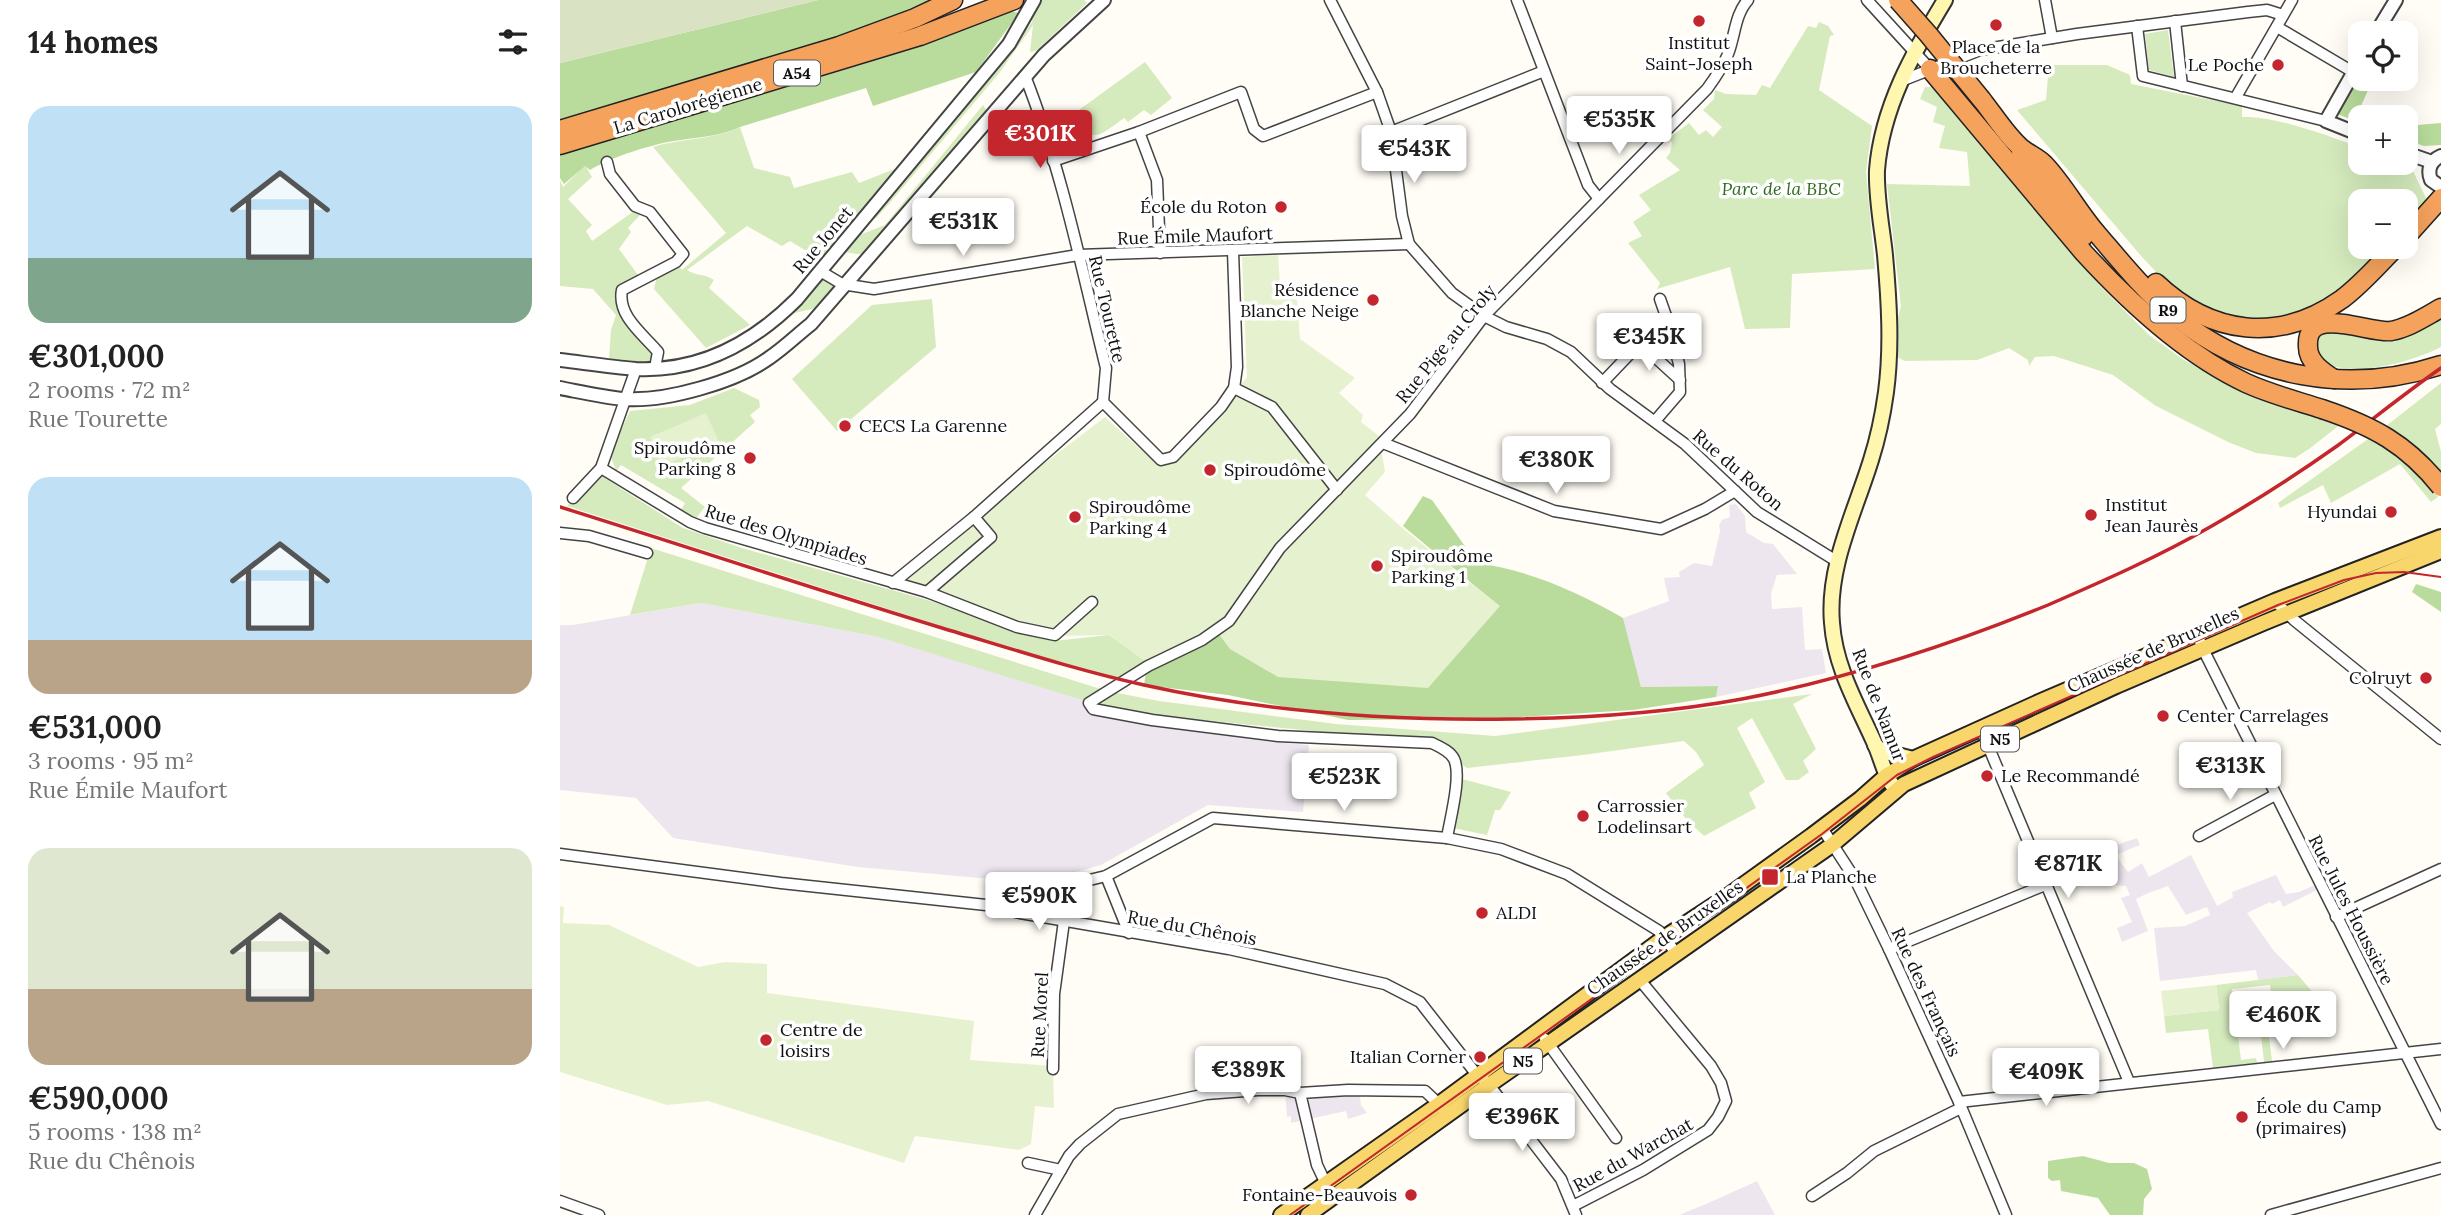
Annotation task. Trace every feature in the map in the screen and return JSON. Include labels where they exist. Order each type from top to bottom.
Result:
[{"type":"highway","name":"La Carolorégienne","points":[[560,130],[839,46],[915,18],[953,0]]},
{"type":"highway","name":"R9","points":[[1898,0],[2018,145],[2043,163],[2096,234],[2155,298],[2178,318],[2224,348],[2302,376],[2377,380],[2441,365]]},
{"type":"highway","name":"La Carolorégienne","points":[[560,145],[1023,2]]},
{"type":"highway","points":[[1930,69],[2084,253],[2109,281],[2162,329],[2251,385],[2354,420],[2398,443],[2427,469],[2441,487]]},
{"type":"highway","points":[[2018,145],[2036,177],[2132,300]]},
{"type":"highway","points":[[2070,197],[2082,203],[2142,270],[2168,294],[2195,312],[2230,326],[2267,328],[2288,324],[2318,312],[2344,297],[2384,259]]},
{"type":"highway","points":[[2418,224],[2441,198]]},
{"type":"highway","points":[[2339,380],[2311,360],[2308,340],[2316,328],[2327,322],[2336,322],[2388,331],[2411,323],[2441,307]]},
{"type":"highway","points":[[2222,369],[2272,379],[2302,376]]},
{"type":"main road","name":"Rue de Namur","points":[[1896,790],[1886,776],[1835,647],[1832,589],[1872,457],[1886,394],[1890,324],[1877,172],[1888,110],[1914,50],[1945,0]]},
{"type":"main road","name":"Chaussée de Bruxelles","points":[[1308,1215],[1484,1080],[1548,1043],[1832,845],[1904,784],[2200,642],[2275,601],[2441,537]]},
{"type":"main road","name":"Chaussée de Bruxelles","points":[[1484,1080],[1538,1030],[1665,937],[1822,828],[1886,776],[1913,760],[1981,729],[2200,642],[2287,613],[2441,551]]},
{"type":"main road","points":[[1875,745],[1882,751],[1913,760]]},
{"type":"main road","name":"Chaussée de Bruxelles","points":[[1281,1215],[1444,1109]]},
{"type":"street","points":[[560,388],[626,399],[667,395],[711,385],[743,373],[768,359],[811,324],[1025,76],[1102,0]]},
{"type":"street","name":"Rue du Roton","points":[[1330,0],[1377,92],[1391,132],[1402,216],[1409,244],[1452,293],[1484,316],[1506,327],[1558,344],[1571,352],[1602,383],[1685,444],[1757,512],[1838,562]]},
{"type":"street","points":[[1517,0],[1588,185],[1598,199]]},
{"type":"street","name":"Rue Pige au Croly","points":[[1447,838],[1457,776],[1454,759],[1445,749],[1432,743],[1278,736],[1152,720],[1093,709],[1089,702],[1133,674],[1202,640],[1229,621],[1280,548],[1410,414],[1484,316],[1707,89],[1728,53],[1742,6],[1748,0]]},
{"type":"street","points":[[1867,0],[1930,69]]},
{"type":"street","points":[[2045,0],[2052,38]]},
{"type":"street","points":[[2236,97],[2292,0]]},
{"type":"street","points":[[2383,21],[2396,0]]},
{"type":"street","name":"Rue Jonet","points":[[560,360],[636,369],[655,368],[707,358],[737,346],[774,321],[797,299],[1009,44],[1023,2]]},
{"type":"street","points":[[1900,81],[1980,50],[2267,10],[2283,15]]},
{"type":"street","points":[[2175,21],[2182,86]]},
{"type":"street","points":[[2137,26],[2143,76],[2236,97],[2326,121],[2348,130]]},
{"type":"street","points":[[2277,27],[2348,69]]},
{"type":"street","points":[[1391,132],[1544,71]]},
{"type":"street","name":"Rue Tourette","points":[[1025,76],[1041,116],[1106,368],[1103,402]]},
{"type":"street","points":[[2326,121],[2348,81]]},
{"type":"street","points":[[1053,161],[1139,132],[1241,92],[1254,129],[1263,136],[1377,92]]},
{"type":"street","points":[[1139,132],[1157,180],[1160,253]]},
{"type":"street","points":[[2418,155],[2437,159],[2430,175],[2435,184],[2441,187]]},
{"type":"street","points":[[607,162],[610,174],[635,206],[650,212],[683,254],[676,262],[622,290],[620,300],[624,312],[658,352],[655,368]]},
{"type":"street","name":"Rue Émile Maufort","points":[[820,271],[842,284],[874,289],[1078,255],[1409,244]]},
{"type":"street","points":[[893,583],[974,517],[1103,402],[1161,460],[1173,457],[1221,407],[1234,388],[1237,367],[1233,251]]},
{"type":"street","points":[[1655,421],[1680,392],[1679,364],[1660,299]]},
{"type":"street","points":[[1602,383],[1666,316]]},
{"type":"street","points":[[1623,328],[1679,380]]},
{"type":"street","points":[[573,498],[601,468],[636,369]]},
{"type":"street","points":[[1234,388],[1272,407],[1337,490]]},
{"type":"street","points":[[1383,443],[1554,511],[1661,528],[1716,504],[1735,491]]},
{"type":"street","name":"Rue des Olympiades","points":[[601,468],[698,525],[927,592],[1017,627],[1055,635],[1092,602]]},
{"type":"street","points":[[927,592],[991,537],[974,517]]},
{"type":"street","points":[[560,533],[589,536],[647,553]]},
{"type":"street","points":[[2275,601],[2441,739]]},
{"type":"street","name":"Rue Jules Houssière","points":[[2200,642],[2441,1124]]},
{"type":"street","points":[[1981,729],[2129,1082]]},
{"type":"street","points":[[2199,836],[2275,795]]},
{"type":"street","points":[[986,905],[1106,876],[1213,818],[1447,838],[1501,849],[1567,874],[1665,937],[1676,954]]},
{"type":"street","name":"Rue des Français","points":[[1822,828],[1855,879],[1889,949],[1960,1105],[2002,1214]]},
{"type":"street","name":"Rue du Chênois","points":[[560,854],[781,883],[986,905],[1229,949],[1385,984],[1420,1002],[1484,1080]]},
{"type":"street","points":[[2336,917],[2441,869]]},
{"type":"street","points":[[1106,876],[1129,933]]},
{"type":"street","points":[[1889,949],[2045,885]]},
{"type":"street","name":"Rue Morel","points":[[1053,1069],[1054,994],[1064,921]]},
{"type":"street","name":"Rue du Warchat","points":[[1484,1080],[1561,1179],[1574,1211],[1708,1130],[1726,1101],[1721,1083],[1711,1066],[1639,979]]},
{"type":"street","points":[[1538,1030],[1616,1138]]},
{"type":"street","points":[[1812,1196],[1874,1151],[1960,1105],[2129,1082],[2441,1049]]},
{"type":"street","points":[[1035,1215],[1061,1170],[1080,1144],[1118,1114],[1206,1094],[1258,1090],[1300,1093],[1348,1090],[1425,1091],[1444,1109]]},
{"type":"street","points":[[1300,1093],[1317,1165],[1326,1184]]},
{"type":"street","points":[[1028,1163],[1061,1170]]},
{"type":"street","points":[[2271,1215],[2441,1168]]},
{"type":"street","points":[[560,1201],[599,1215]]},
{"type":"shaded area","points":[[1736,504],[1745,516],[1746,532],[1764,543],[1773,544],[1797,574],[1777,575],[1771,593],[1772,609],[1802,607],[1805,650],[1822,649],[1826,673],[1716,697],[1718,686],[1641,687],[1623,618],[1669,601],[1664,578],[1680,577],[1679,572],[1694,563],[1712,566],[1719,525],[1722,520],[1730,517],[1729,505]]},
{"type":"shaded area","points":[[701,603],[878,637],[1085,700],[1090,715],[1309,745],[1303,812],[1208,805],[1101,865],[1035,883],[858,867],[673,838],[636,798],[560,790],[560,625]]},
{"type":"shaded area","points":[[2137,838],[2140,845],[2115,855],[2128,872],[2142,863],[2149,877],[2191,855],[2217,906],[2233,897],[2232,892],[2276,875],[2286,894],[2315,885],[2317,890],[2283,907],[2280,900],[2247,913],[2274,951],[2298,975],[2258,980],[2256,970],[2160,981],[2154,928],[2185,926],[2210,915],[2207,907],[2186,915],[2168,886],[2146,894],[2136,899],[2148,931],[2122,942],[2117,928],[2132,922],[2121,898],[2130,895],[2126,886],[2115,885],[2105,861],[2100,859],[2054,879],[2048,866],[2097,845],[2110,847]]},
{"type":"shaded area","points":[[1285,1090],[1359,1090],[1361,1105],[1367,1113],[1348,1119],[1346,1111],[1291,1123],[1291,1116],[1287,1117]]},
{"type":"shaded area","points":[[1757,1181],[1775,1215],[1679,1215],[1706,1204]]},
{"type":"green space","points":[[560,0],[818,0],[560,63]]},
{"type":"green space","points":[[818,0],[938,0],[895,20],[699,84],[560,122],[560,63]]},
{"type":"green space","points":[[1037,0],[1084,0],[1087,3],[1036,51],[1030,52],[1033,25],[1000,72],[888,205],[876,218],[869,220],[1013,48],[1032,22]]},
{"type":"green space","points":[[1009,11],[1019,13],[976,72],[873,106],[866,88],[724,133],[653,145],[590,170],[585,166],[564,184],[560,178],[560,154],[750,94],[913,49]]},
{"type":"green space","name":"Parc de la BBC","points":[[1819,22],[1828,26],[1834,35],[1830,36],[1819,90],[1872,126],[1866,172],[1875,269],[1792,274],[1790,328],[1745,329],[1730,267],[1657,289],[1660,283],[1628,243],[1642,236],[1633,222],[1651,210],[1639,195],[1680,170],[1666,158],[1672,143],[1669,138],[1689,123],[1699,135],[1706,130],[1713,137],[1722,127],[1703,110],[1714,99],[1715,90],[1726,94],[1756,95],[1762,85],[1770,88],[1808,26],[1816,28]]},
{"type":"green space","points":[[2168,30],[2174,77],[2149,70],[2145,34]]},
{"type":"green space","points":[[1145,62],[1172,98],[1151,115],[1144,110],[1128,122],[1124,118],[1102,133],[1096,135],[1085,131],[1072,115]]},
{"type":"green space","points":[[2049,65],[2107,65],[2130,75],[2131,84],[2242,106],[2242,117],[2286,123],[2348,143],[2348,175],[2415,175],[2428,202],[2418,212],[2418,189],[2348,189],[2348,259],[2372,259],[2349,282],[2323,302],[2285,317],[2250,321],[2207,313],[2173,290],[2142,257],[2017,110],[2046,100]]},
{"type":"green space","points":[[1925,87],[1934,87],[2102,288],[2149,335],[2184,360],[2234,387],[2341,424],[2295,458],[2256,453],[2156,406],[2113,375],[2054,356],[2035,357],[2029,366],[2028,360],[2009,348],[1977,360],[1905,361],[1889,353],[1901,306],[1887,184],[1970,186],[1967,152],[1939,148],[1945,126],[1933,122],[1937,107],[1920,99]]},
{"type":"green space","points":[[2351,91],[2368,91],[2361,105],[2348,105],[2348,118],[2337,114]]},
{"type":"green space","points":[[983,105],[986,110],[864,255],[843,252],[857,236],[885,225]]},
{"type":"green space","points":[[2441,123],[2441,145],[2418,144],[2418,125]]},
{"type":"green space","points":[[740,127],[754,168],[790,177],[794,188],[852,172],[859,183],[897,168],[824,256],[808,252],[790,241],[782,246],[747,226],[687,270],[714,280],[709,288],[750,325],[706,348],[654,289],[657,276],[679,266],[682,270],[726,233],[653,147],[719,134]]},
{"type":"green space","points":[[585,165],[592,177],[568,199],[592,225],[586,231],[592,241],[634,211],[640,215],[628,228],[631,232],[619,249],[641,279],[622,290],[622,308],[654,348],[652,364],[609,359],[611,330],[616,315],[593,289],[560,286],[560,180],[563,187]]},
{"type":"green space","name":"Spiroudôme","points":[[1278,255],[1280,285],[1296,285],[1300,339],[1355,378],[1339,393],[1363,415],[1361,422],[1379,436],[1385,472],[1365,495],[1500,606],[1428,688],[1278,677],[1230,649],[1218,633],[1147,662],[1109,635],[1055,636],[893,583],[1105,417],[1139,448],[1165,464],[1225,406],[1247,377],[1242,257]]},
{"type":"green space","points":[[821,277],[838,288],[821,307],[790,314]]},
{"type":"green space","points":[[932,299],[936,347],[837,431],[792,379],[872,305]]},
{"type":"green space","points":[[2441,314],[2441,347],[2412,359],[2360,369],[2328,365],[2316,358],[2313,342],[2325,329],[2384,337]]},
{"type":"green space","points":[[2441,383],[2441,424],[2435,429],[2441,452],[2441,476],[2386,426]]},
{"type":"green space","points":[[734,388],[759,400],[760,407],[750,415],[755,422],[681,488],[705,507],[696,518],[681,510],[685,503],[621,465],[616,471],[610,454],[630,411],[690,405]]},
{"type":"green space","points":[[706,413],[719,442],[662,466],[650,437]]},
{"type":"green space","points":[[2371,437],[2407,464],[2438,497],[2431,502],[2400,464],[2331,503],[2323,485],[2280,508],[2278,503]]},
{"type":"green space","points":[[597,472],[683,528],[742,548],[924,599],[1054,641],[1109,635],[1147,662],[1131,682],[1003,646],[567,506]]},
{"type":"green space","points":[[1423,496],[1432,500],[1477,563],[1552,583],[1623,618],[1641,687],[1718,686],[1716,697],[1633,710],[1489,719],[1348,720],[1228,695],[1144,685],[1146,672],[1218,633],[1499,606],[1403,526]]},
{"type":"green space","points":[[651,548],[1107,691],[1159,701],[1336,724],[1495,736],[1812,694],[1793,704],[1816,749],[1803,761],[1809,772],[1798,780],[1786,780],[1752,718],[1737,728],[1765,782],[1749,793],[1756,808],[1704,836],[1686,819],[1666,793],[1704,765],[1696,752],[1684,741],[1467,768],[1432,743],[1093,709],[1089,702],[878,637],[701,603],[630,615]]},
{"type":"green space","points":[[2416,584],[2441,592],[2441,612],[2412,592]]},
{"type":"green space","points":[[1462,779],[1511,792],[1500,810],[1495,810],[1487,835],[1453,828]]},
{"type":"green space","name":"Centre de loisirs","points":[[560,906],[564,907],[563,923],[609,925],[698,967],[725,962],[767,964],[767,993],[974,1021],[970,1060],[1053,1066],[1054,1108],[1035,1106],[1031,1144],[1019,1150],[915,1136],[904,1163],[708,1101],[667,1105],[560,1072]]},
{"type":"green space","points":[[2298,975],[2314,994],[2268,1028],[2272,1061],[2264,1062],[2260,1026],[2263,1018],[2273,1016],[2270,985],[2232,989],[2241,1060],[2256,1058],[2257,1063],[2213,1068],[2208,1029],[2166,1033],[2164,1016],[2219,1010],[2216,985]]},
{"type":"green space","points":[[2216,985],[2219,1010],[2164,1016],[2161,991]]},
{"type":"green space","points":[[2083,1156],[2109,1163],[2134,1163],[2147,1169],[2152,1189],[2144,1199],[2143,1215],[2110,1215],[2098,1198],[2061,1191],[2060,1180],[2052,1181],[2048,1178],[2048,1161]]},
{"type":"tram line","points":[[1290,1215],[1822,834],[1897,775],[2278,605],[2344,580],[2376,573],[2404,572],[2441,577]]},
{"type":"railway","points":[[560,507],[1043,658],[1119,679],[1190,694],[1281,708],[1374,716],[1467,719],[1628,714],[1742,699],[1859,671],[1936,647],[2048,605],[2150,559],[2243,508],[2337,446],[2441,368]]},
{"type":"place","name":"Institut Saint-Joseph","points":[[1699,21]]},
{"type":"place","name":"Place de la Broucheterre","points":[[1996,25]]},
{"type":"place","name":"Le Poche","points":[[2278,65]]},
{"type":"place","name":"École du Roton","points":[[1281,207]]},
{"type":"place","name":"Résidence Blanche Neige","points":[[1373,300]]},
{"type":"place","name":"CECS La Garenne","points":[[845,426]]},
{"type":"place","name":"Spiroudôme Parking 8","points":[[750,458]]},
{"type":"place","name":"Spiroudôme","points":[[1210,470]]},
{"type":"place","name":"Hyundai","points":[[2391,512]]},
{"type":"place","name":"Institut Jean Jaurès","points":[[2091,515]]},
{"type":"place","name":"Spiroudôme Parking 4","points":[[1075,517]]},
{"type":"place","name":"Spiroudôme Parking 1","points":[[1377,566]]},
{"type":"place","name":"Colruyt","points":[[2426,678]]},
{"type":"place","name":"Center Carrelages","points":[[2163,716]]},
{"type":"place","name":"Le Recommandé","points":[[1987,776]]},
{"type":"place","name":"Carrossier Lodelinsart","points":[[1583,816]]},
{"type":"place","name":"La Planche","points":[[1770,877]]},
{"type":"place","name":"ALDI","points":[[1482,913]]},
{"type":"place","name":"Centre de loisirs","points":[[766,1040]]},
{"type":"place","name":"Italian Corner","points":[[1480,1057]]},
{"type":"place","name":"École du Camp (primaires)","points":[[2242,1117]]},
{"type":"place","name":"Fontaine-Beauvois","points":[[1411,1195]]}]
